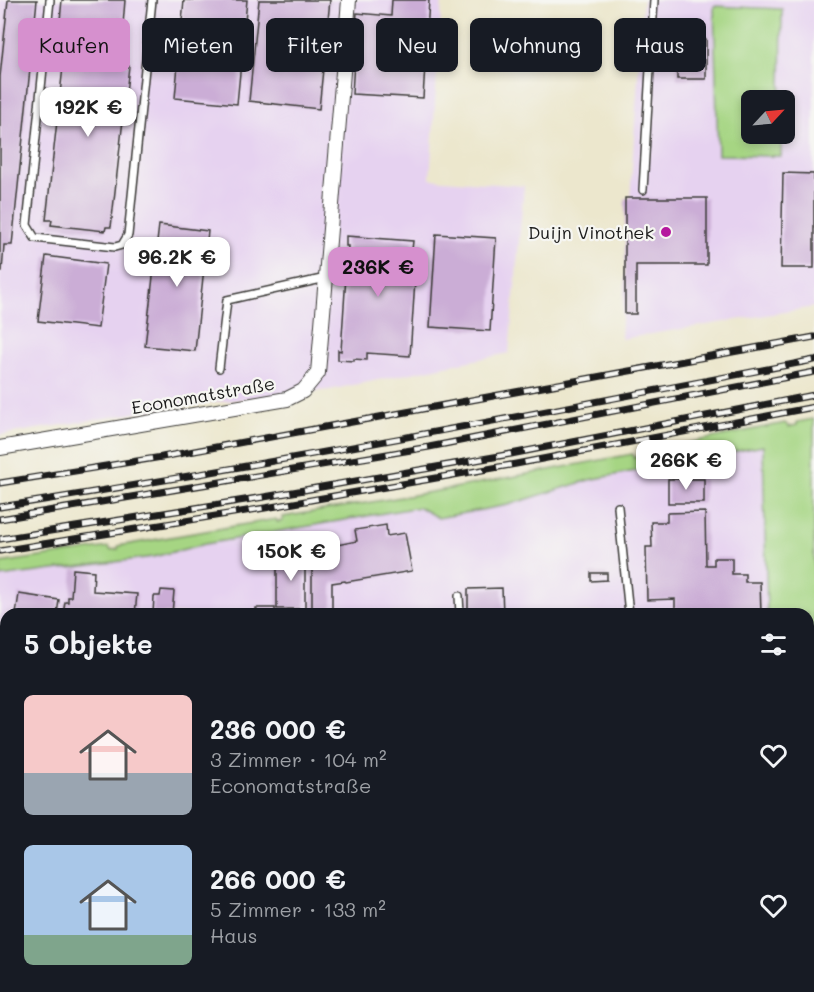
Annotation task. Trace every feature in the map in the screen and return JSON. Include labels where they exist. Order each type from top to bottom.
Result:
[{"type":"street","name":"Economatstraße","points":[[0,448],[287,399],[303,391],[318,373],[349,0]]},
{"type":"lane","points":[[50,0],[27,225],[35,238],[115,247],[122,245],[128,235],[152,0]]},
{"type":"lane","points":[[643,190],[654,0]]},
{"type":"lane","points":[[219,368],[227,300],[327,278]]},
{"type":"lane","points":[[618,507],[628,608]]},
{"type":"lane","points":[[459,596],[460,608]]},
{"type":"shaded area","points":[[0,0],[442,0],[441,18],[376,18],[376,72],[437,72],[430,179],[524,186],[509,353],[329,390],[179,406],[0,435]]},
{"type":"shaded area","points":[[643,0],[814,0],[814,307],[621,339],[638,72],[706,72],[706,18],[642,18]]},
{"type":"shaded area","points":[[763,446],[767,608],[0,608],[0,577],[153,557],[205,544],[419,506],[439,518],[508,505],[589,480]]},
{"type":"green space","points":[[714,6],[782,9],[781,90],[741,90],[741,144],[781,144],[781,156],[718,155]]},
{"type":"green space","points":[[813,419],[814,422],[814,608],[767,608],[763,446],[589,480],[508,505],[438,518],[419,507],[205,544],[153,557],[0,577],[0,563],[109,547],[110,550],[118,549],[118,546],[276,519],[277,522],[283,521],[283,517],[449,489],[632,454],[634,458],[640,456],[639,453],[785,423],[789,427],[797,425],[797,422]]},
{"type":"building","points":[[8,0],[37,0],[35,18],[18,18],[18,72],[30,72],[12,245],[4,245],[2,271],[0,271],[0,77]]},
{"type":"building","points":[[62,0],[125,0],[124,18],[60,18]]},
{"type":"building","points":[[184,0],[247,0],[245,18],[182,18]]},
{"type":"building","points":[[259,0],[330,0],[328,18],[266,18],[266,72],[323,72],[319,109],[249,101],[252,72],[254,72]]},
{"type":"building","points":[[392,0],[429,0],[428,18],[376,18],[376,72],[425,72],[423,98],[352,94],[353,72],[364,72],[364,18],[357,18],[357,13],[391,16]]},
{"type":"building","points":[[62,72],[128,72],[111,227],[106,227],[105,231],[51,225],[52,220],[46,220]]},
{"type":"building","points":[[177,72],[240,72],[237,104],[175,98]]},
{"type":"building","points":[[677,72],[706,72],[706,79],[677,79]]},
{"type":"building","points":[[783,173],[814,174],[814,268],[781,268]]},
{"type":"building","name":"Duijn Vinothek","points":[[625,198],[707,198],[707,265],[636,265],[636,314],[625,314]]},
{"type":"building","points":[[159,225],[208,231],[195,351],[145,346]]},
{"type":"building","points":[[436,234],[496,238],[490,331],[430,327]]},
{"type":"building","points":[[346,236],[413,241],[412,250],[417,250],[410,356],[367,353],[367,360],[338,360],[338,350],[341,351],[348,246],[346,246]]},
{"type":"building","points":[[46,256],[106,264],[98,328],[38,321]]},
{"type":"building","points":[[668,479],[704,479],[704,503],[668,503]]},
{"type":"building","points":[[705,512],[706,565],[714,565],[714,558],[732,558],[732,574],[745,574],[745,582],[760,582],[761,608],[675,608],[675,599],[647,600],[646,547],[652,547],[651,522],[667,522],[667,513]]},
{"type":"building","points":[[386,525],[387,536],[405,533],[412,571],[332,583],[332,608],[312,608],[312,550],[357,541],[355,530]]},
{"type":"building","points":[[277,555],[305,555],[305,608],[277,608]]},
{"type":"building","points":[[73,569],[94,571],[93,591],[137,594],[136,608],[64,608],[68,597],[71,597]]},
{"type":"building","points":[[591,573],[607,573],[607,580],[591,581]]},
{"type":"building","points":[[502,588],[503,608],[468,608],[468,589]]},
{"type":"building","points":[[161,590],[174,591],[173,608],[153,608],[154,596],[160,596]]},
{"type":"building","points":[[19,594],[59,600],[58,608],[17,608]]},
{"type":"railway","points":[[0,483],[162,457],[814,337]]},
{"type":"railway","points":[[0,507],[306,455],[814,360]]},
{"type":"railway","points":[[0,519],[429,447],[814,372]]},
{"type":"railway","points":[[0,539],[264,497],[511,454],[814,395]]},
{"type":"railway","points":[[0,551],[516,464],[814,407]]},
{"type":"place","name":"Duijn Vinothek","points":[[666,232]]}]
